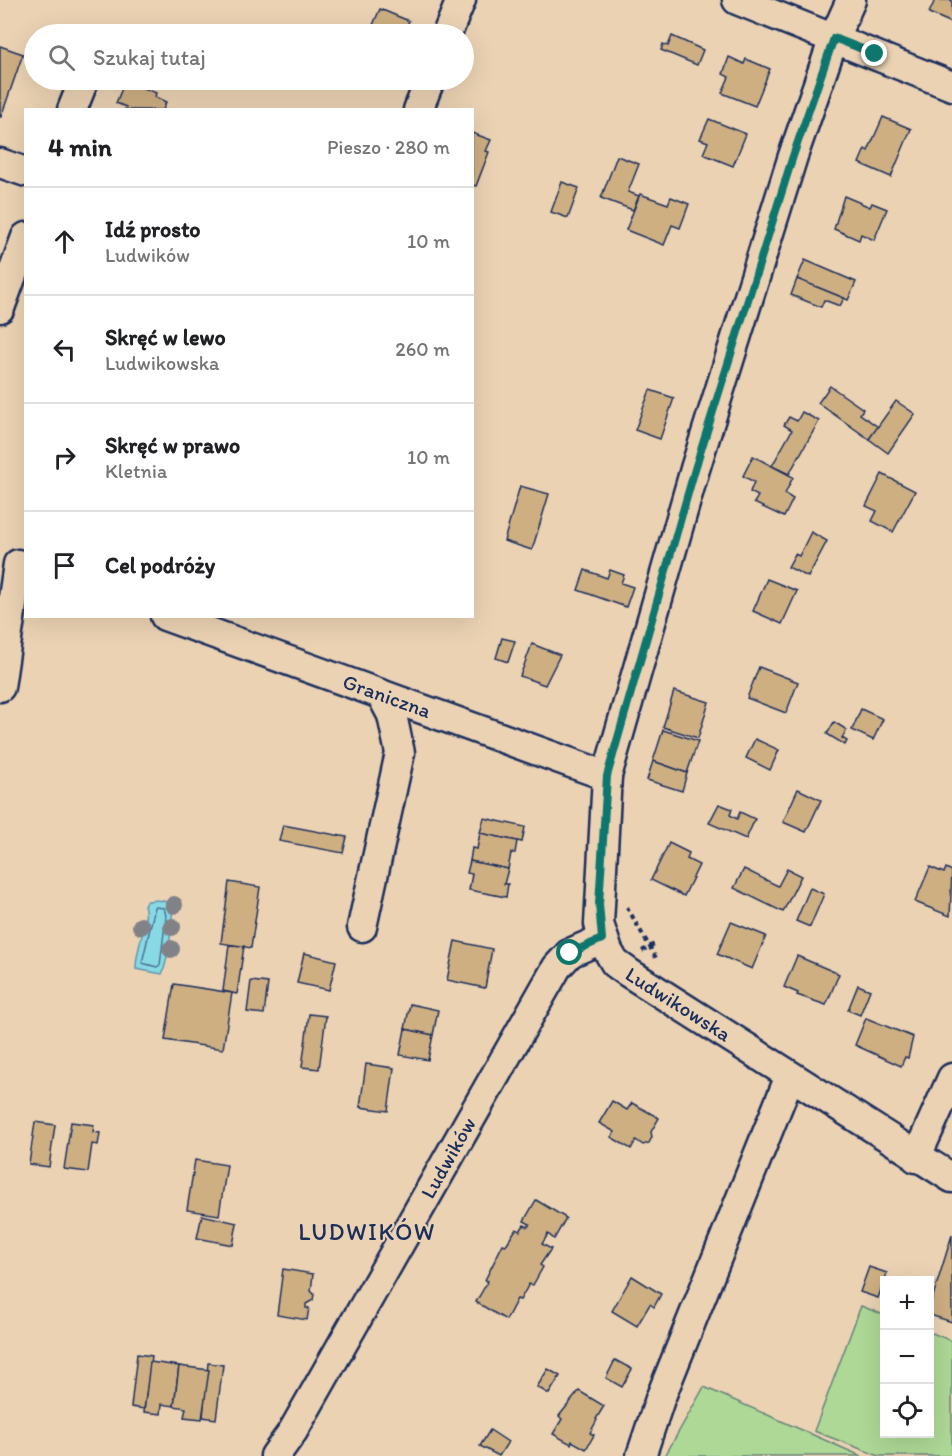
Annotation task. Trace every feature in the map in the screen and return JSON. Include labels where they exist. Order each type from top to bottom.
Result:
[{"type":"street","points":[[451,24],[461,0]]},
{"type":"street","points":[[737,0],[952,86]]},
{"type":"street","name":"Ludwikowska","points":[[850,0],[834,38],[793,156],[695,469],[607,776],[599,904],[602,939],[615,963],[629,973],[916,1158],[952,1178]]},
{"type":"street","points":[[73,108],[80,90]]},
{"type":"street","points":[[419,108],[426,90]]},
{"type":"street","points":[[0,163],[24,171]]},
{"type":"street","points":[[0,308],[24,242]]},
{"type":"street","points":[[0,687],[15,562]]},
{"type":"street","name":"Graniczna","points":[[171,618],[607,776]]},
{"type":"street","points":[[381,694],[392,715],[400,753]]},
{"type":"street","points":[[362,927],[400,753],[412,726],[433,713]]},
{"type":"street","name":"Ludwików","points":[[275,1456],[293,1431],[557,968],[570,953],[602,939]]},
{"type":"street","points":[[641,1456],[660,1399],[790,1076]]},
{"type":"street","points":[[916,1158],[952,1078]]},
{"type":"path","points":[[623,901],[661,965]]},
{"type":"green space","points":[[861,1306],[880,1313],[880,1438],[934,1438],[934,1334],[952,1341],[952,1456],[879,1456],[814,1431]]},
{"type":"green space","points":[[704,1387],[861,1456],[665,1456]]},
{"type":"water","points":[[148,901],[167,902],[172,911],[170,939],[162,974],[136,969],[145,919],[144,905]]},
{"type":"building","points":[[935,0],[952,0],[952,23],[929,13]]},
{"type":"building","points":[[380,9],[409,21],[408,24],[373,24]]},
{"type":"building","points":[[672,36],[703,50],[697,65],[661,50],[663,44],[668,46]]},
{"type":"building","points":[[0,46],[23,54],[1,117],[0,117]]},
{"type":"building","points":[[729,57],[744,64],[746,59],[770,69],[755,106],[722,93],[729,77],[723,74]]},
{"type":"building","points":[[121,90],[148,90],[156,93],[155,97],[166,102],[164,108],[126,108],[116,103]]},
{"type":"building","points":[[883,117],[911,129],[891,177],[859,163],[865,149],[868,151]]},
{"type":"building","points":[[709,119],[746,134],[733,166],[703,154],[708,142],[700,139]]},
{"type":"building","points":[[474,134],[491,140],[486,151],[489,152],[476,186],[474,186]]},
{"type":"building","points":[[617,156],[639,164],[628,192],[639,196],[633,210],[601,198]]},
{"type":"building","points":[[562,182],[579,188],[568,218],[551,212]]},
{"type":"building","points":[[640,194],[668,204],[671,197],[689,204],[680,228],[672,225],[664,245],[626,230]]},
{"type":"building","points":[[844,196],[870,207],[872,203],[887,209],[874,240],[861,234],[859,240],[834,229]]},
{"type":"building","points":[[805,260],[856,282],[848,300],[797,279]]},
{"type":"building","points":[[797,279],[844,298],[840,306],[824,300],[821,307],[791,295]]},
{"type":"building","points":[[830,386],[863,409],[860,414],[878,427],[869,439],[818,403]]},
{"type":"building","points":[[650,390],[674,398],[660,439],[635,430]]},
{"type":"building","points":[[896,401],[915,414],[888,453],[869,439]]},
{"type":"building","points":[[802,412],[819,421],[789,474],[772,466],[792,430],[784,425],[789,417],[797,421]]},
{"type":"building","points":[[753,456],[793,477],[785,494],[793,499],[784,517],[754,503],[758,496],[750,492],[754,482],[743,476]]},
{"type":"building","points":[[882,474],[915,491],[893,532],[872,521],[877,511],[866,506]]},
{"type":"building","points":[[520,486],[549,494],[532,550],[504,541]]},
{"type":"building","points":[[811,532],[827,541],[808,577],[788,567],[795,554],[799,556]]},
{"type":"building","points":[[585,570],[607,578],[610,570],[624,575],[621,583],[633,587],[626,607],[578,590]]},
{"type":"building","points":[[767,579],[797,591],[782,624],[753,611]]},
{"type":"building","points":[[502,638],[515,641],[508,662],[496,658]]},
{"type":"building","points":[[532,644],[560,655],[545,685],[520,676]]},
{"type":"building","points":[[759,667],[798,682],[786,713],[747,698]]},
{"type":"building","points":[[674,691],[709,702],[698,738],[663,727]]},
{"type":"building","points":[[861,709],[883,719],[873,740],[852,730]]},
{"type":"building","points":[[834,722],[847,730],[842,738],[847,741],[845,745],[827,734]]},
{"type":"building","points":[[663,730],[698,741],[687,773],[653,761]]},
{"type":"building","points":[[755,739],[779,750],[770,770],[746,758]]},
{"type":"building","points":[[653,761],[687,773],[682,791],[647,780]]},
{"type":"building","points":[[798,789],[821,800],[806,832],[783,822]]},
{"type":"building","points":[[719,804],[732,809],[730,815],[737,819],[740,812],[755,819],[746,839],[709,823]]},
{"type":"building","points":[[484,818],[525,827],[522,842],[480,833]]},
{"type":"building","points":[[283,825],[347,837],[343,853],[279,841]]},
{"type":"building","points":[[480,833],[517,841],[515,853],[511,853],[508,869],[470,861],[472,848],[477,849]]},
{"type":"building","points":[[669,843],[689,853],[687,859],[699,865],[684,896],[651,880]]},
{"type":"building","points":[[470,861],[508,869],[504,884],[508,884],[506,897],[469,890],[472,874],[467,873]]},
{"type":"building","points":[[930,867],[944,873],[946,868],[952,871],[950,916],[915,902]]},
{"type":"building","points":[[744,869],[778,886],[787,869],[801,876],[783,912],[734,888]]},
{"type":"building","points":[[229,882],[260,887],[251,948],[221,943]]},
{"type":"building","points":[[810,888],[824,894],[810,927],[796,921]]},
{"type":"building","points":[[731,922],[766,936],[752,969],[717,954]]},
{"type":"building","points":[[455,941],[492,949],[485,988],[447,980]]},
{"type":"building","points":[[229,945],[244,946],[237,994],[223,991]]},
{"type":"building","points":[[304,953],[336,961],[329,990],[297,983]]},
{"type":"building","points":[[797,956],[839,974],[826,1005],[797,995],[798,993],[784,987]]},
{"type":"building","points":[[251,981],[268,983],[264,1014],[247,1012]]},
{"type":"building","points":[[174,984],[232,993],[223,1049],[165,1040]]},
{"type":"building","points":[[858,985],[870,990],[860,1015],[848,1010]]},
{"type":"building","points":[[410,1004],[438,1010],[433,1035],[405,1029]]},
{"type":"building","points":[[309,1014],[326,1016],[319,1069],[302,1067]]},
{"type":"building","points":[[866,1018],[913,1037],[908,1058],[905,1057],[901,1066],[855,1045]]},
{"type":"building","points":[[405,1029],[433,1035],[428,1060],[400,1055]]},
{"type":"building","points":[[366,1064],[394,1068],[388,1111],[360,1107]]},
{"type":"building","points":[[612,1101],[627,1110],[632,1103],[659,1118],[651,1132],[652,1137],[649,1143],[643,1145],[636,1140],[631,1149],[611,1137],[615,1132],[599,1123]]},
{"type":"building","points":[[35,1122],[55,1125],[49,1167],[29,1164]]},
{"type":"building","points":[[71,1122],[94,1125],[93,1132],[100,1133],[98,1145],[92,1144],[88,1172],[64,1169]]},
{"type":"building","points":[[195,1160],[227,1165],[219,1215],[187,1210]]},
{"type":"building","points":[[536,1200],[566,1218],[554,1239],[548,1234],[542,1244],[551,1249],[540,1265],[543,1267],[533,1285],[529,1284],[520,1300],[517,1299],[506,1320],[476,1302],[488,1281],[485,1280],[503,1244],[506,1245],[516,1229],[520,1231],[524,1225],[528,1227],[530,1224],[524,1221]]},
{"type":"building","points":[[202,1215],[237,1223],[233,1245],[197,1238]]},
{"type":"building","points":[[952,1235],[952,1322],[934,1316],[934,1293]]},
{"type":"building","points":[[869,1267],[887,1273],[886,1276],[880,1276],[878,1298],[860,1292]]},
{"type":"building","points":[[283,1269],[313,1274],[311,1291],[314,1294],[313,1300],[306,1304],[306,1308],[309,1308],[307,1320],[277,1315]]},
{"type":"building","points":[[632,1276],[661,1294],[654,1307],[650,1304],[637,1326],[612,1311]]},
{"type":"building","points":[[137,1354],[152,1356],[144,1409],[131,1407]]},
{"type":"building","points":[[615,1360],[632,1369],[622,1387],[606,1378]]},
{"type":"building","points":[[150,1362],[179,1366],[174,1406],[162,1404],[161,1414],[144,1412]]},
{"type":"building","points":[[208,1363],[223,1365],[216,1419],[203,1417]]},
{"type":"building","points":[[179,1366],[209,1370],[202,1419],[184,1417],[186,1408],[174,1406]]},
{"type":"building","points":[[548,1369],[560,1376],[549,1394],[537,1387]]},
{"type":"building","points":[[579,1391],[604,1406],[590,1433],[594,1435],[586,1449],[553,1434],[562,1419],[559,1416]]},
{"type":"building","points":[[490,1430],[508,1442],[499,1456],[480,1446]]},
{"type":"district","name":"LUDWIKÓW","points":[[367,1232]]},
{"type":"route","points":[[570,953],[602,939],[599,904],[607,776],[695,469],[793,156],[834,38],[875,54]]}]
